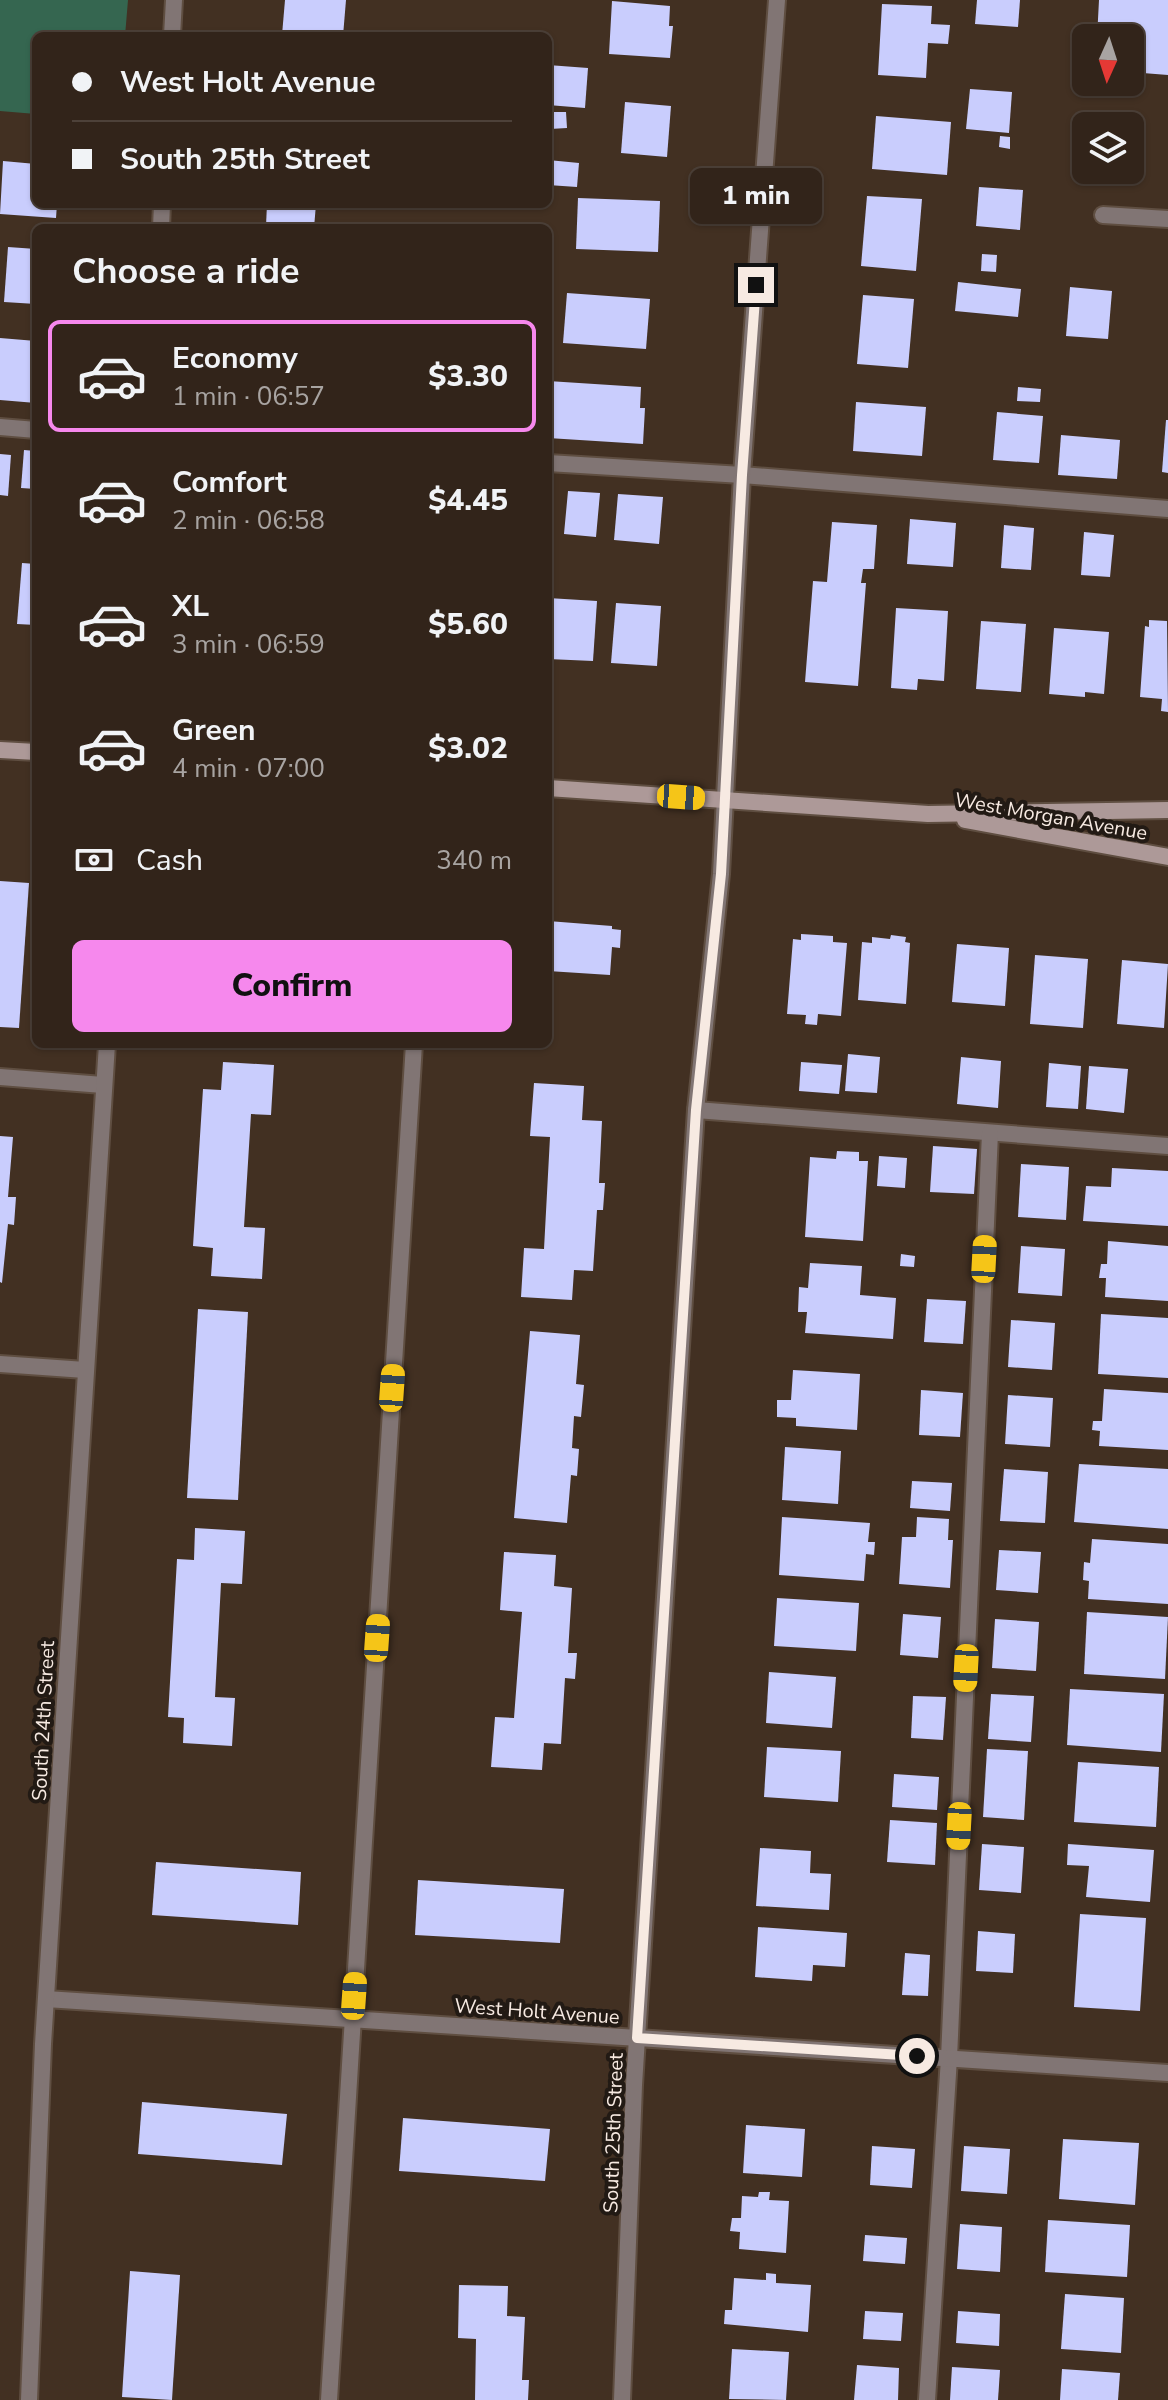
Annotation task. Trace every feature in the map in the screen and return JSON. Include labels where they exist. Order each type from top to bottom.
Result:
[{"type":"street","points":[[172,32],[174,0]]},
{"type":"street","name":"South 25th Street","points":[[622,2400],[637,2038],[696,1110],[721,874],[742,475],[777,0]]},
{"type":"street","points":[[1103,215],[1168,219]]},
{"type":"street","points":[[0,427],[32,430]]},
{"type":"street","points":[[552,463],[1168,509]]},
{"type":"street","points":[[0,750],[32,752]]},
{"type":"street","name":"West Morgan Avenue","points":[[552,788],[928,814],[1168,810]]},
{"type":"street","name":"West Morgan Avenue","points":[[928,814],[1168,857]]},
{"type":"street","name":"South 24th Street","points":[[29,2400],[46,1999],[107,1048]]},
{"type":"street","points":[[329,2400],[414,1048]]},
{"type":"street","points":[[0,1077],[103,1085]]},
{"type":"street","points":[[696,1110],[1168,1146]]},
{"type":"street","points":[[927,2400],[949,2058],[990,1133]]},
{"type":"street","points":[[0,1364],[85,1370]]},
{"type":"street","name":"West Holt Avenue","points":[[46,1999],[1168,2073]]},
{"type":"green space","points":[[0,0],[128,0],[125,32],[32,32],[32,114],[0,111]]},
{"type":"building","points":[[285,0],[346,0],[343,32],[282,32]]},
{"type":"building","points":[[977,0],[1020,0],[1018,27],[975,24]]},
{"type":"building","points":[[1099,0],[1168,0],[1168,75],[1144,73],[1144,24],[1098,24]]},
{"type":"building","points":[[612,1],[670,6],[669,26],[673,26],[670,58],[609,54]]},
{"type":"building","points":[[882,4],[932,6],[931,24],[950,25],[948,44],[928,43],[926,78],[878,75]]},
{"type":"building","points":[[552,65],[588,68],[585,108],[552,105]]},
{"type":"building","points":[[970,89],[1012,92],[1009,133],[966,129]]},
{"type":"building","points":[[625,102],[671,106],[667,157],[621,153]]},
{"type":"building","points":[[552,112],[566,112],[567,128],[552,129]]},
{"type":"building","points":[[876,116],[951,122],[947,175],[872,169]]},
{"type":"building","points":[[1000,136],[1010,137],[1010,149],[999,147]]},
{"type":"building","points":[[552,160],[579,163],[577,187],[552,185]]},
{"type":"building","points":[[3,161],[32,164],[32,208],[57,208],[56,218],[0,214]]},
{"type":"building","points":[[979,187],[1023,190],[1020,230],[976,226]]},
{"type":"building","points":[[867,196],[922,199],[916,271],[861,266]]},
{"type":"building","points":[[578,198],[660,201],[658,252],[576,249]]},
{"type":"building","points":[[267,208],[316,208],[314,224],[266,224]]},
{"type":"building","points":[[8,247],[32,249],[32,304],[4,302]]},
{"type":"building","points":[[982,254],[997,255],[996,272],[981,271]]},
{"type":"building","points":[[958,282],[1021,289],[1018,317],[955,311]]},
{"type":"building","points":[[1070,287],[1112,291],[1108,339],[1066,336]]},
{"type":"building","points":[[567,293],[650,299],[646,349],[563,343]]},
{"type":"building","points":[[863,295],[914,299],[908,368],[857,364]]},
{"type":"building","points":[[0,338],[32,341],[32,403],[0,400]]},
{"type":"building","points":[[552,381],[641,387],[640,408],[645,408],[643,444],[552,438]]},
{"type":"building","points":[[1018,387],[1041,389],[1040,402],[1017,401]]},
{"type":"building","points":[[856,402],[926,407],[922,456],[853,451]]},
{"type":"building","points":[[997,412],[1043,416],[1039,463],[993,460]]},
{"type":"building","points":[[1168,420],[1168,473],[1162,472]]},
{"type":"building","points":[[1061,435],[1120,440],[1117,479],[1058,475]]},
{"type":"building","points":[[24,450],[32,451],[32,489],[21,488]]},
{"type":"building","points":[[0,454],[11,455],[8,496],[0,495]]},
{"type":"building","points":[[568,491],[600,493],[596,537],[564,534]]},
{"type":"building","points":[[618,494],[663,497],[659,544],[614,540]]},
{"type":"building","points":[[910,519],[956,523],[953,567],[907,564]]},
{"type":"building","points":[[832,522],[877,525],[874,569],[863,569],[861,583],[866,583],[858,686],[805,682],[813,581],[827,582]]},
{"type":"building","points":[[1004,525],[1034,528],[1031,570],[1001,568]]},
{"type":"building","points":[[1084,532],[1114,535],[1110,577],[1081,575]]},
{"type":"building","points":[[22,563],[32,564],[32,625],[17,624]]},
{"type":"building","points":[[552,598],[597,601],[593,661],[552,659]]},
{"type":"building","points":[[616,603],[661,606],[657,666],[611,663]]},
{"type":"building","points":[[896,608],[948,611],[944,681],[918,679],[917,690],[891,688]]},
{"type":"building","points":[[1149,620],[1167,621],[1168,712],[1161,711],[1162,699],[1140,697],[1145,626],[1149,627]]},
{"type":"building","points":[[981,621],[1026,624],[1021,692],[976,689]]},
{"type":"building","points":[[1054,628],[1109,632],[1104,694],[1085,692],[1085,697],[1049,694]]},
{"type":"building","points":[[0,881],[29,883],[19,1028],[0,1027]]},
{"type":"building","points":[[552,921],[612,926],[612,929],[621,930],[620,948],[612,947],[610,975],[552,971]]},
{"type":"building","points":[[801,934],[833,936],[833,942],[847,943],[841,1016],[818,1014],[817,1025],[805,1024],[806,1015],[787,1014],[793,939],[801,940]]},
{"type":"building","points":[[891,935],[906,937],[905,942],[910,943],[906,1004],[858,1000],[862,942],[872,943],[872,937],[890,939]]},
{"type":"building","points":[[957,944],[1009,948],[1005,1006],[952,1002]]},
{"type":"building","points":[[1035,955],[1088,959],[1083,1028],[1030,1024]]},
{"type":"building","points":[[1122,960],[1168,964],[1164,1028],[1117,1024]]},
{"type":"building","points":[[848,1054],[880,1057],[877,1093],[845,1091]]},
{"type":"building","points":[[961,1057],[1001,1061],[998,1108],[957,1104]]},
{"type":"building","points":[[223,1062],[274,1065],[271,1115],[251,1114],[244,1227],[265,1228],[262,1279],[211,1276],[213,1248],[193,1246],[203,1089],[221,1090]]},
{"type":"building","points":[[801,1062],[842,1065],[839,1094],[799,1091]]},
{"type":"building","points":[[1049,1063],[1081,1066],[1078,1109],[1046,1107]]},
{"type":"building","points":[[1089,1066],[1128,1069],[1124,1113],[1086,1109]]},
{"type":"building","points":[[534,1083],[584,1086],[582,1120],[602,1121],[599,1183],[605,1183],[603,1210],[597,1210],[593,1271],[574,1270],[572,1300],[521,1297],[524,1248],[544,1249],[550,1137],[530,1136]]},
{"type":"building","points":[[0,1136],[13,1137],[8,1197],[16,1197],[14,1225],[8,1224],[2,1283],[0,1282]]},
{"type":"building","points":[[933,1146],[977,1149],[974,1194],[930,1192]]},
{"type":"building","points":[[837,1151],[859,1152],[859,1161],[868,1161],[863,1241],[805,1237],[810,1157],[836,1159]]},
{"type":"building","points":[[879,1156],[907,1158],[905,1188],[877,1186]]},
{"type":"building","points":[[1021,1164],[1069,1167],[1066,1220],[1018,1217]]},
{"type":"building","points":[[1112,1168],[1168,1171],[1168,1226],[1083,1221],[1086,1186],[1111,1187]]},
{"type":"building","points":[[1108,1241],[1168,1246],[1168,1301],[1105,1297],[1106,1278],[1099,1278],[1101,1264],[1107,1264]]},
{"type":"building","points":[[1021,1246],[1065,1249],[1062,1296],[1018,1293]]},
{"type":"building","points":[[901,1254],[915,1256],[914,1267],[900,1266]]},
{"type":"building","points":[[810,1263],[862,1266],[860,1295],[896,1298],[893,1339],[805,1333],[807,1312],[798,1312],[799,1287],[808,1288]]},
{"type":"building","points":[[927,1299],[966,1301],[963,1344],[924,1342]]},
{"type":"building","points":[[198,1309],[248,1312],[238,1500],[187,1498]]},
{"type":"building","points":[[1101,1314],[1168,1318],[1168,1378],[1098,1374]]},
{"type":"building","points":[[1011,1320],[1055,1323],[1052,1370],[1008,1367]]},
{"type":"building","points":[[530,1331],[580,1335],[576,1384],[584,1385],[581,1417],[574,1416],[572,1448],[579,1449],[577,1476],[571,1475],[567,1523],[514,1518]]},
{"type":"building","points":[[793,1370],[860,1374],[857,1430],[796,1426],[796,1418],[777,1417],[777,1400],[791,1400]]},
{"type":"building","points":[[1104,1389],[1168,1393],[1168,1450],[1099,1446],[1100,1431],[1092,1430],[1093,1421],[1102,1421]]},
{"type":"building","points":[[921,1390],[963,1393],[960,1437],[919,1435]]},
{"type":"building","points":[[1008,1395],[1053,1398],[1050,1447],[1005,1444]]},
{"type":"building","points":[[785,1447],[841,1451],[838,1504],[782,1500]]},
{"type":"building","points":[[1079,1464],[1168,1469],[1168,1529],[1074,1522]]},
{"type":"building","points":[[1004,1469],[1048,1472],[1045,1523],[1000,1521]]},
{"type":"building","points":[[912,1481],[952,1483],[950,1511],[910,1508]]},
{"type":"building","points":[[782,1517],[870,1523],[868,1542],[875,1542],[874,1555],[866,1554],[864,1581],[779,1575]]},
{"type":"building","points":[[917,1517],[949,1519],[948,1540],[953,1540],[950,1588],[899,1584],[902,1537],[916,1537]]},
{"type":"building","points":[[195,1528],[245,1531],[242,1584],[221,1583],[215,1697],[235,1698],[232,1746],[183,1743],[184,1718],[168,1717],[177,1559],[194,1560]]},
{"type":"building","points":[[1092,1539],[1168,1544],[1168,1604],[1088,1599],[1089,1581],[1083,1580],[1084,1562],[1090,1563]]},
{"type":"building","points":[[999,1550],[1041,1552],[1038,1593],[996,1590]]},
{"type":"building","points":[[504,1552],[556,1555],[554,1586],[572,1588],[568,1653],[577,1653],[575,1679],[565,1678],[561,1744],[544,1743],[542,1770],[491,1767],[495,1717],[514,1718],[522,1612],[500,1610]]},
{"type":"building","points":[[777,1598],[859,1603],[856,1651],[774,1646]]},
{"type":"building","points":[[1087,1612],[1168,1617],[1165,1679],[1084,1674]]},
{"type":"building","points":[[903,1614],[941,1617],[938,1658],[900,1655]]},
{"type":"building","points":[[995,1619],[1039,1622],[1036,1671],[992,1668]]},
{"type":"building","points":[[769,1672],[836,1677],[832,1728],[766,1723]]},
{"type":"building","points":[[1070,1689],[1164,1694],[1161,1752],[1067,1745]]},
{"type":"building","points":[[991,1694],[1034,1696],[1031,1742],[988,1739]]},
{"type":"building","points":[[913,1696],[946,1697],[943,1740],[911,1738]]},
{"type":"building","points":[[767,1747],[841,1751],[838,1802],[764,1797]]},
{"type":"building","points":[[987,1749],[1028,1751],[1024,1820],[983,1817]]},
{"type":"building","points":[[1078,1762],[1159,1767],[1156,1827],[1074,1822]]},
{"type":"building","points":[[894,1774],[939,1777],[937,1810],[892,1807]]},
{"type":"building","points":[[890,1820],[937,1823],[935,1865],[887,1862]]},
{"type":"building","points":[[982,1844],[1024,1847],[1021,1893],[979,1890]]},
{"type":"building","points":[[1068,1844],[1154,1850],[1150,1902],[1086,1897],[1089,1866],[1067,1865]]},
{"type":"building","points":[[760,1848],[811,1851],[810,1873],[831,1874],[829,1910],[756,1906]]},
{"type":"building","points":[[156,1862],[301,1872],[298,1925],[152,1915]]},
{"type":"building","points":[[418,1880],[564,1889],[560,1943],[415,1935]]},
{"type":"building","points":[[1080,1914],[1146,1918],[1140,2011],[1074,2007]]},
{"type":"building","points":[[758,1927],[847,1933],[845,1967],[813,1965],[812,1981],[755,1977]]},
{"type":"building","points":[[978,1931],[1015,1934],[1013,1973],[976,1971]]},
{"type":"building","points":[[905,1953],[930,1955],[928,1996],[902,1995]]},
{"type":"building","points":[[142,2102],[287,2114],[282,2165],[138,2154]]},
{"type":"building","points":[[403,2118],[550,2129],[545,2181],[399,2171]]},
{"type":"building","points":[[746,2125],[805,2129],[802,2177],[743,2173]]},
{"type":"building","points":[[1063,2139],[1139,2143],[1135,2205],[1059,2199]]},
{"type":"building","points":[[872,2146],[915,2149],[912,2188],[870,2185]]},
{"type":"building","points":[[964,2146],[1010,2149],[1007,2194],[961,2191]]},
{"type":"building","points":[[759,2192],[770,2192],[769,2200],[789,2201],[786,2253],[739,2249],[740,2232],[730,2231],[732,2218],[741,2218],[742,2196],[758,2197]]},
{"type":"building","points":[[1048,2220],[1130,2225],[1127,2277],[1045,2272]]},
{"type":"building","points":[[960,2224],[1002,2227],[1000,2272],[957,2269]]},
{"type":"building","points":[[865,2235],[907,2238],[905,2264],[863,2261]]},
{"type":"building","points":[[130,2271],[180,2275],[172,2400],[122,2397]]},
{"type":"building","points":[[766,2273],[776,2274],[776,2283],[811,2285],[808,2332],[724,2324],[725,2310],[732,2310],[734,2278],[766,2280]]},
{"type":"building","points":[[459,2285],[508,2286],[507,2316],[525,2317],[522,2380],[529,2380],[528,2400],[475,2400],[476,2339],[458,2338]]},
{"type":"building","points":[[1065,2294],[1124,2298],[1121,2353],[1061,2349]]},
{"type":"building","points":[[865,2311],[903,2313],[901,2341],[863,2339]]},
{"type":"building","points":[[958,2311],[1000,2314],[999,2346],[956,2343]]},
{"type":"building","points":[[732,2349],[789,2352],[786,2400],[729,2399]]},
{"type":"building","points":[[857,2365],[899,2368],[898,2400],[854,2400]]},
{"type":"building","points":[[952,2367],[1000,2370],[998,2400],[950,2400]]},
{"type":"building","points":[[1062,2369],[1120,2373],[1118,2400],[1060,2400]]},
{"type":"route","points":[[756,285],[742,475],[721,874],[696,1110],[637,2038],[917,2056]]}]
